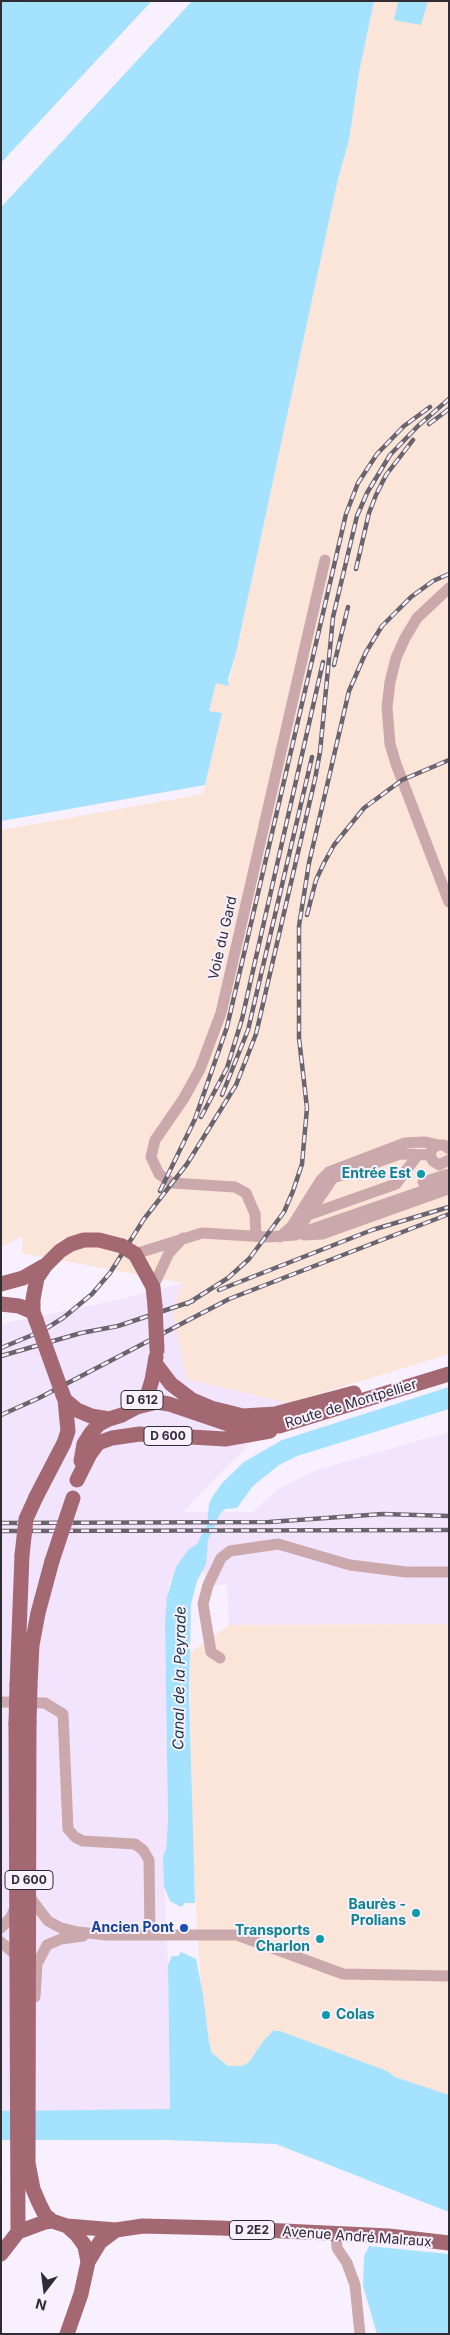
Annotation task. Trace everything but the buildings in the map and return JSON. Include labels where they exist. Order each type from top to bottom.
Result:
[{"type":"main road","points":[[64,1397],[35,1316],[33,1299],[37,1278],[45,1266],[60,1251],[71,1244],[84,1240],[100,1240],[122,1246],[135,1254],[153,1287],[156,1356]]},
{"type":"main road","points":[[1,1284],[23,1278],[45,1266]]},
{"type":"main road","points":[[1,1304],[19,1306],[35,1316]]},
{"type":"main road","name":"Route de Montpellier","points":[[156,1356],[171,1384],[192,1400],[211,1408],[243,1416],[275,1414],[300,1408],[449,1364]]},
{"type":"main road","name":"D 612","points":[[64,1397],[91,1416],[109,1419],[122,1415],[137,1407],[148,1393],[156,1356]]},
{"type":"main road","name":"Route de Montpellier","points":[[137,1407],[157,1402],[169,1404],[225,1423],[243,1426],[279,1426],[449,1374]]},
{"type":"main road","name":"D 600","points":[[22,2099],[30,2037],[23,1899],[22,1723],[24,1685],[22,1555],[26,1519],[64,1443],[68,1431],[64,1397]]},
{"type":"main road","name":"D 600","points":[[24,1685],[38,1612],[77,1480],[84,1444],[90,1433],[109,1419]]},
{"type":"main road","name":"D 600","points":[[77,1480],[90,1454],[98,1443],[112,1438],[140,1434],[226,1439],[270,1431],[279,1426]]},
{"type":"main road","name":"D 600","points":[[18,2232],[23,2163],[19,1958],[23,1899]]},
{"type":"main road","name":"D 600","points":[[23,2163],[39,2203],[45,2215],[52,2221]]},
{"type":"main road","points":[[1,2254],[18,2232],[39,2223],[52,2221]]},
{"type":"main road","name":"Avenue André Malraux","points":[[52,2221],[67,2226],[116,2230],[143,2226],[220,2228],[336,2235],[389,2236],[449,2243]]},
{"type":"main road","points":[[67,2226],[85,2246],[88,2262]]},
{"type":"main road","points":[[67,2334],[81,2294],[88,2262],[100,2242],[116,2230]]},
{"type":"street","name":"Voie du Gard","points":[[256,1236],[255,1214],[246,1194],[235,1187],[172,1183],[159,1174],[151,1157],[155,1140],[184,1098],[200,1069],[221,1013],[325,560]]},
{"type":"street","points":[[449,588],[417,618],[405,638],[394,666],[387,707],[390,744],[396,764],[449,902]]},
{"type":"street","points":[[280,1236],[292,1226],[321,1180],[330,1172],[405,1143],[424,1142],[445,1147]]},
{"type":"street","points":[[445,1147],[432,1149],[430,1155],[433,1161],[438,1164],[449,1160]]},
{"type":"street","points":[[295,1234],[333,1178],[400,1154],[430,1155]]},
{"type":"street","points":[[308,1215],[396,1184],[417,1156]]},
{"type":"street","points":[[295,1234],[317,1220],[449,1174]]},
{"type":"street","points":[[295,1234],[449,1182]]},
{"type":"street","points":[[135,1254],[202,1233],[256,1236],[322,1234],[449,1188]]},
{"type":"street","points":[[153,1287],[169,1253],[183,1238]]},
{"type":"street","points":[[220,1658],[211,1652],[203,1604],[208,1585],[221,1558],[230,1551],[278,1544],[350,1565],[406,1572],[449,1572]]},
{"type":"street","points":[[1,1702],[44,1703],[63,1714],[65,1724],[66,1816],[68,1829],[75,1837],[83,1841],[135,1844],[144,1850],[149,1860],[150,1934]]},
{"type":"street","points":[[1,1928],[23,1899],[61,1928],[97,1934]]},
{"type":"street","points":[[30,2037],[37,1964],[47,1945],[61,1939],[97,1934],[237,1935],[335,1972],[352,1976],[449,1976]]},
{"type":"street","points":[[1,1942],[19,1958]]},
{"type":"street","points":[[336,2235],[337,2248],[347,2263],[355,2284],[360,2334]]},
{"type":"shaded area","points":[[374,1],[449,1],[449,1354],[289,1403],[187,1379],[172,1309],[183,1283],[22,1253],[23,1236],[1,1247],[1,830],[203,794],[222,713],[209,711],[216,683],[229,682],[236,653],[338,179],[349,140],[359,73]]},
{"type":"shaded area","points":[[184,1283],[187,1379],[289,1403],[183,1512],[253,1512],[278,1489],[319,1469],[449,1432],[449,1624],[229,1625],[227,1584],[207,1587],[197,1544],[188,1550],[169,1583],[165,1622],[168,1821],[166,1849],[163,1856],[168,1965],[170,2110],[1,2111],[1,1324],[122,1299]]},
{"type":"shaded area","points":[[449,1624],[449,2095],[395,2077],[387,2071],[320,2046],[273,2031],[264,2040],[249,2062],[242,2066],[228,2066],[212,2054],[200,1974],[191,1824],[190,1653],[229,1625]]},
{"type":"water","points":[[1,1],[152,1],[1,163]]},
{"type":"water","points":[[192,1],[374,1],[359,73],[349,140],[338,179],[236,653],[228,679],[229,686],[216,683],[209,711],[222,713],[205,785],[1,821],[1,207]]},
{"type":"water","points":[[398,1],[428,1],[421,25],[394,20]]},
{"type":"water","name":"Canal de la Peyrade","points":[[449,1387],[449,1409],[297,1456],[279,1465],[253,1486],[237,1508],[225,1509],[220,1514],[208,1540],[206,1564],[197,1581],[191,1604],[189,1693],[195,1903],[185,1903],[181,1907],[170,1901],[164,1886],[163,1856],[166,1849],[168,1821],[165,1622],[167,1597],[176,1567],[188,1550],[197,1544],[207,1525],[209,1504],[213,1496],[223,1482],[244,1462],[282,1440]]},
{"type":"water","points":[[181,1952],[196,1959],[212,2053],[228,2066],[242,2066],[249,2062],[264,2040],[273,2031],[280,2031],[387,2071],[395,2077],[449,2095],[449,2212],[276,2144],[167,2140],[1,2140],[1,2111],[170,2109],[168,1965],[172,1956],[178,1956]]},
{"type":"water","points":[[369,2246],[449,2254],[449,2334],[377,2334],[363,2286],[364,2256]]},
{"type":"pier","points":[[152,1],[155,1],[1,166],[1,163]]},
{"type":"pier","points":[[189,1],[192,1],[1,207],[1,204]]},
{"type":"railway","points":[[1,1348],[42,1331],[63,1318],[92,1294],[110,1273],[144,1219],[187,1164],[236,1085],[256,1034],[315,779],[320,752],[333,617],[357,516],[367,493],[390,455],[418,426],[449,399]]},
{"type":"railway","points":[[160,1191],[195,1119],[227,1027],[346,514],[358,483],[377,454],[404,426],[430,407]]},
{"type":"railway","points":[[429,424],[449,409]]},
{"type":"railway","points":[[356,569],[369,513],[376,495],[386,475],[413,440]]},
{"type":"railway","points":[[187,1304],[228,1278],[249,1259],[284,1212],[293,1191],[302,1164],[307,1108],[299,1038],[299,926],[309,863],[349,691],[366,652],[382,626],[411,597],[433,581],[449,574]]},
{"type":"railway","points":[[334,665],[348,607]]},
{"type":"railway","points":[[201,1117],[227,1068],[242,1019],[323,662]]},
{"type":"railway","points":[[222,1095],[248,1030],[312,757]]},
{"type":"railway","points":[[307,915],[316,880],[324,863],[334,845],[364,808],[402,780],[449,760]]},
{"type":"railway","points":[[219,1290],[372,1230],[449,1207]]},
{"type":"railway","points":[[1,1415],[39,1398],[229,1299],[449,1214]]},
{"type":"railway","points":[[1,1356],[81,1333],[118,1326],[193,1301]]},
{"type":"railway","points":[[1,1523],[269,1522],[383,1514],[449,1516]]},
{"type":"railway","points":[[1,1531],[449,1530]]},
{"type":"place","name":"Entrée Est","points":[[421,1174]]},
{"type":"place","name":"Baurès - Prolians","points":[[416,1913]]},
{"type":"place","name":"Ancien Pont","points":[[184,1928]]},
{"type":"place","name":"Transports Charlon","points":[[320,1939]]},
{"type":"place","name":"Colas","points":[[326,2015]]}]
